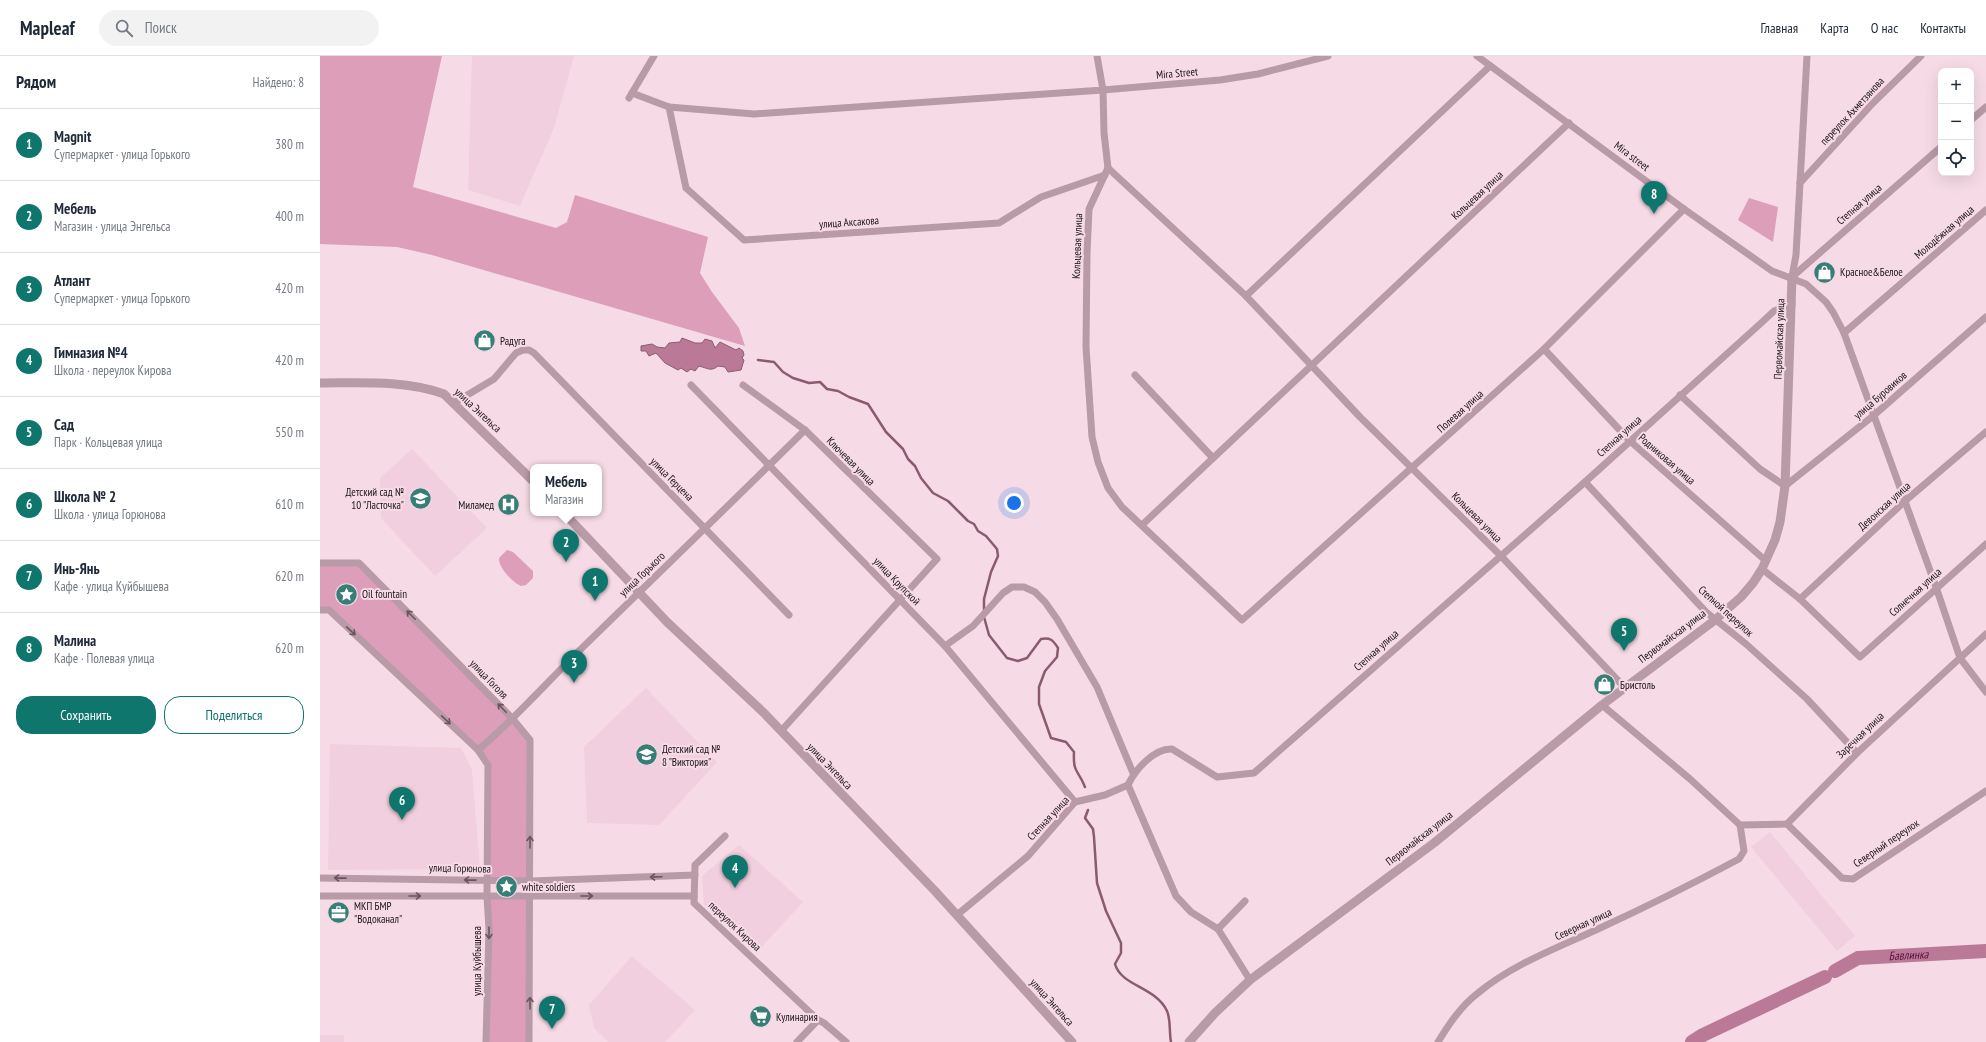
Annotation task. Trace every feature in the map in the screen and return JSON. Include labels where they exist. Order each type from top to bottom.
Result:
[{"type":"street","points":[[654,56],[630,95],[669,106],[754,114],[1103,90]]},
{"type":"street","points":[[1096,56],[1103,90],[1104,133],[1108,168]]},
{"type":"street","name":"Mira Street","points":[[1103,90],[1243,77],[1328,56]]},
{"type":"street","name":"Mira street","points":[[1477,56],[1570,123],[1684,209],[1772,270],[1806,284],[1818,294],[1833,312],[1844,333],[1936,587],[1960,658],[1986,692]]},
{"type":"street","name":"Первомайская улица","points":[[1189,1042],[1215,1013],[1250,980],[1434,843],[1602,705],[1715,620],[1741,597],[1762,569],[1775,540],[1780,522],[1785,486],[1792,277],[1796,255],[1807,56]]},
{"type":"street","name":"переулок Ахметзянова","points":[[1800,183],[1873,103],[1921,56]]},
{"type":"street","points":[[1246,296],[1490,66]]},
{"type":"street","name":"улица Аксакова","points":[[669,106],[686,188],[744,240],[999,223],[1041,197],[1105,175]]},
{"type":"street","points":[[1974,117],[1986,107]]},
{"type":"street","name":"Кольцевая улица","points":[[1142,525],[1570,123]]},
{"type":"street","name":"Степная улица","points":[[1792,277],[1938,150]]},
{"type":"street","name":"Кольцевая улица","points":[[1242,620],[1122,507],[1108,488],[1098,462],[1092,437],[1086,346],[1087,254],[1090,209],[1108,168],[1246,296],[1312,364],[1360,417],[1500,555],[1625,688]]},
{"type":"street","name":"Полевая улица","points":[[1242,620],[1544,349],[1684,209]]},
{"type":"street","name":"Молодёжная улица","points":[[1844,333],[1986,210]]},
{"type":"street","name":"Степная улица","points":[[957,915],[1028,856],[1076,802],[1105,795],[1128,785],[1133,773],[1154,755],[1165,749],[1172,749],[1216,777],[1254,773],[1500,555],[1585,482],[1774,311],[1792,304]]},
{"type":"street","name":"улица Буровиков","points":[[1785,486],[1873,416],[1986,317]]},
{"type":"street","name":"Родниковая улица","points":[[1544,349],[1630,441],[1766,561]]},
{"type":"street","name":"улица Герцена","points":[[454,404],[494,379],[516,353],[529,350],[540,359],[789,615]]},
{"type":"street","points":[[1135,375],[1213,458]]},
{"type":"street","name":"улица Энгельса","points":[[320,383],[404,385],[428,389],[444,394],[530,478]]},
{"type":"street","name":"улица Крупской","points":[[691,385],[770,464],[945,646],[1076,802]]},
{"type":"street","name":"Ключевая улица","points":[[743,385],[805,430],[937,559],[900,600]]},
{"type":"street","points":[[1680,395],[1760,469],[1785,486]]},
{"type":"street","name":"улица Горького","points":[[478,750],[494,736],[640,591],[706,529],[805,430]]},
{"type":"street","name":"Девонская улица","points":[[1800,599],[1905,501],[1986,432]]},
{"type":"street","name":"Степной переулок","points":[[1585,482],[1715,620],[1746,644],[1807,700],[1857,753]]},
{"type":"street","name":"улица Энгельса","points":[[567,516],[668,622],[764,713],[957,915],[1072,1042]]},
{"type":"street","name":"Солнечная улица","points":[[1800,599],[1860,657],[1936,587],[1986,544]]},
{"type":"street","name":"улица Гоголя","points":[[320,563],[359,563],[512,718],[530,740],[531,880]]},
{"type":"street","points":[[1762,569],[1800,599]]},
{"type":"street","points":[[945,646],[973,626],[1003,593],[1012,587],[1024,587],[1035,592],[1045,602],[1057,619],[1097,687],[1133,773]]},
{"type":"street","points":[[780,731],[900,600]]},
{"type":"street","points":[[320,610],[329,610],[478,750],[488,765],[487,880]]},
{"type":"street","name":"Заречная улица","points":[[1787,824],[1857,753],[1986,634]]},
{"type":"street","points":[[1602,705],[1690,779],[1740,825],[1787,824]]},
{"type":"street","points":[[1128,785],[1176,896],[1191,912],[1218,929],[1250,980]]},
{"type":"street","name":"Северный переулок","points":[[1787,824],[1842,878],[1853,879],[1986,791]]},
{"type":"street","name":"Северная улица","points":[[1438,1042],[1462,1008],[1476,994],[1491,983],[1520,966],[1665,898],[1739,859],[1744,851],[1744,842],[1740,825]]},
{"type":"street","points":[[320,896],[694,896],[695,865],[725,836]]},
{"type":"street","name":"улица Горюнова","points":[[320,878],[531,880],[695,875]]},
{"type":"street","name":"улица Куйбышева","points":[[486,1042],[489,929],[487,880]]},
{"type":"street","points":[[529,1042],[531,880]]},
{"type":"street","name":"переулок Кирова","points":[[694,896],[694,904],[818,1020],[824,1023],[846,1042]]},
{"type":"street","points":[[1218,929],[1245,901]]},
{"type":"street","points":[[797,1042],[818,1020]]},
{"type":"shaded area","points":[[320,56],[442,56],[413,187],[556,228],[567,222],[575,195],[708,237],[700,273],[712,292],[739,328],[745,346],[432,255],[397,247],[320,244]]},
{"type":"shaded area","points":[[472,56],[574,56],[554,128],[520,206],[468,190]]},
{"type":"shaded area","points":[[1749,198],[1778,207],[1773,242],[1738,220]]},
{"type":"shaded area","points":[[682,338],[695,343],[702,343],[705,339],[712,341],[715,348],[720,342],[736,350],[739,348],[743,351],[744,355],[742,358],[744,360],[741,370],[728,372],[725,367],[718,366],[711,369],[699,366],[695,371],[691,369],[687,372],[681,368],[678,370],[665,363],[656,353],[649,356],[646,351],[641,351],[641,346],[652,344],[657,347],[665,348],[669,343],[680,342]]},
{"type":"shaded area","name":"Детский сад № 10 \"Ласточка\"","points":[[412,449],[487,528],[435,576],[381,518],[380,478]]},
{"type":"shaded area","points":[[507,550],[513,552],[533,571],[533,578],[526,585],[521,586],[514,582],[501,566],[499,558]]},
{"type":"shaded area","points":[[320,563],[359,563],[530,740],[531,881],[487,880],[488,765],[478,750],[329,610],[320,610]]},
{"type":"shaded area","name":"Детский сад № 8 \"Виктория\"","points":[[646,688],[717,762],[659,825],[587,823],[584,747]]},
{"type":"shaded area","points":[[330,744],[461,748],[472,770],[480,869],[328,870]]},
{"type":"shaded area","points":[[1770,832],[1855,936],[1837,951],[1751,847]]},
{"type":"shaded area","points":[[739,845],[803,902],[757,952],[704,905],[702,876]]},
{"type":"shaded area","points":[[487,896],[530,896],[529,1042],[486,1042]]},
{"type":"shaded area","points":[[632,956],[695,1010],[665,1042],[608,1042],[594,1028],[589,1005]]},
{"type":"shaded area","points":[[320,1035],[344,1035],[344,1042],[320,1042]]},
{"type":"waterway","points":[[758,360],[774,362],[783,372],[793,378],[809,383],[820,382],[827,389],[838,391],[868,404],[886,432],[903,449],[908,459],[915,466],[921,478],[933,493],[948,501],[968,521],[974,524],[978,531],[986,536],[997,549],[998,556],[991,572],[984,599],[984,612]]},
{"type":"waterway","points":[[984,617],[989,635],[1007,658],[1018,661],[1027,658],[1041,639],[1047,638],[1051,640],[1058,648],[1057,657],[1045,671],[1039,687],[1039,704],[1051,738],[1066,742],[1074,752],[1075,768],[1085,787]]},
{"type":"waterway","points":[[1088,810],[1085,818],[1093,829],[1097,883],[1106,911],[1121,943],[1121,953],[1115,964],[1124,977],[1147,991],[1162,1003],[1168,1015],[1171,1042]]},
{"type":"waterway","name":"Бавлинка","points":[[1835,971],[1858,958],[1986,951]]},
{"type":"waterway","name":"Бавлинка","points":[[1692,1042],[1703,1035],[1825,977]]},
{"type":"place","name":"Малина","points":[[1654,214]]},
{"type":"place","name":"Красное&Белое","points":[[1824,272]]},
{"type":"place","name":"Радуга","points":[[485,341]]},
{"type":"place","name":"Детский сад № 10 \"Ласточка\"","points":[[420,498]]},
{"type":"place","name":"Миламед","points":[[509,505]]},
{"type":"place","name":"Мебель","points":[[566,562]]},
{"type":"place","name":"Oil fountain","points":[[347,594]]},
{"type":"place","name":"Magnit","points":[[595,601]]},
{"type":"place","name":"Сад","points":[[1624,651]]},
{"type":"place","name":"Атлант","points":[[574,683]]},
{"type":"place","name":"Бристоль","points":[[1605,685]]},
{"type":"place","name":"Детский сад № 8 \"Виктория\"","points":[[647,755]]},
{"type":"place","name":"Школа № 2","points":[[402,820]]},
{"type":"place","name":"white soldiers","points":[[507,887]]},
{"type":"place","name":"Гимназия №4","points":[[735,888]]},
{"type":"place","name":"МКП БМР \"Водоканал\"","points":[[338,912]]},
{"type":"place","name":"Кулинария","points":[[761,1017]]},
{"type":"place","name":"Инь-Янь","points":[[552,1029]]}]
